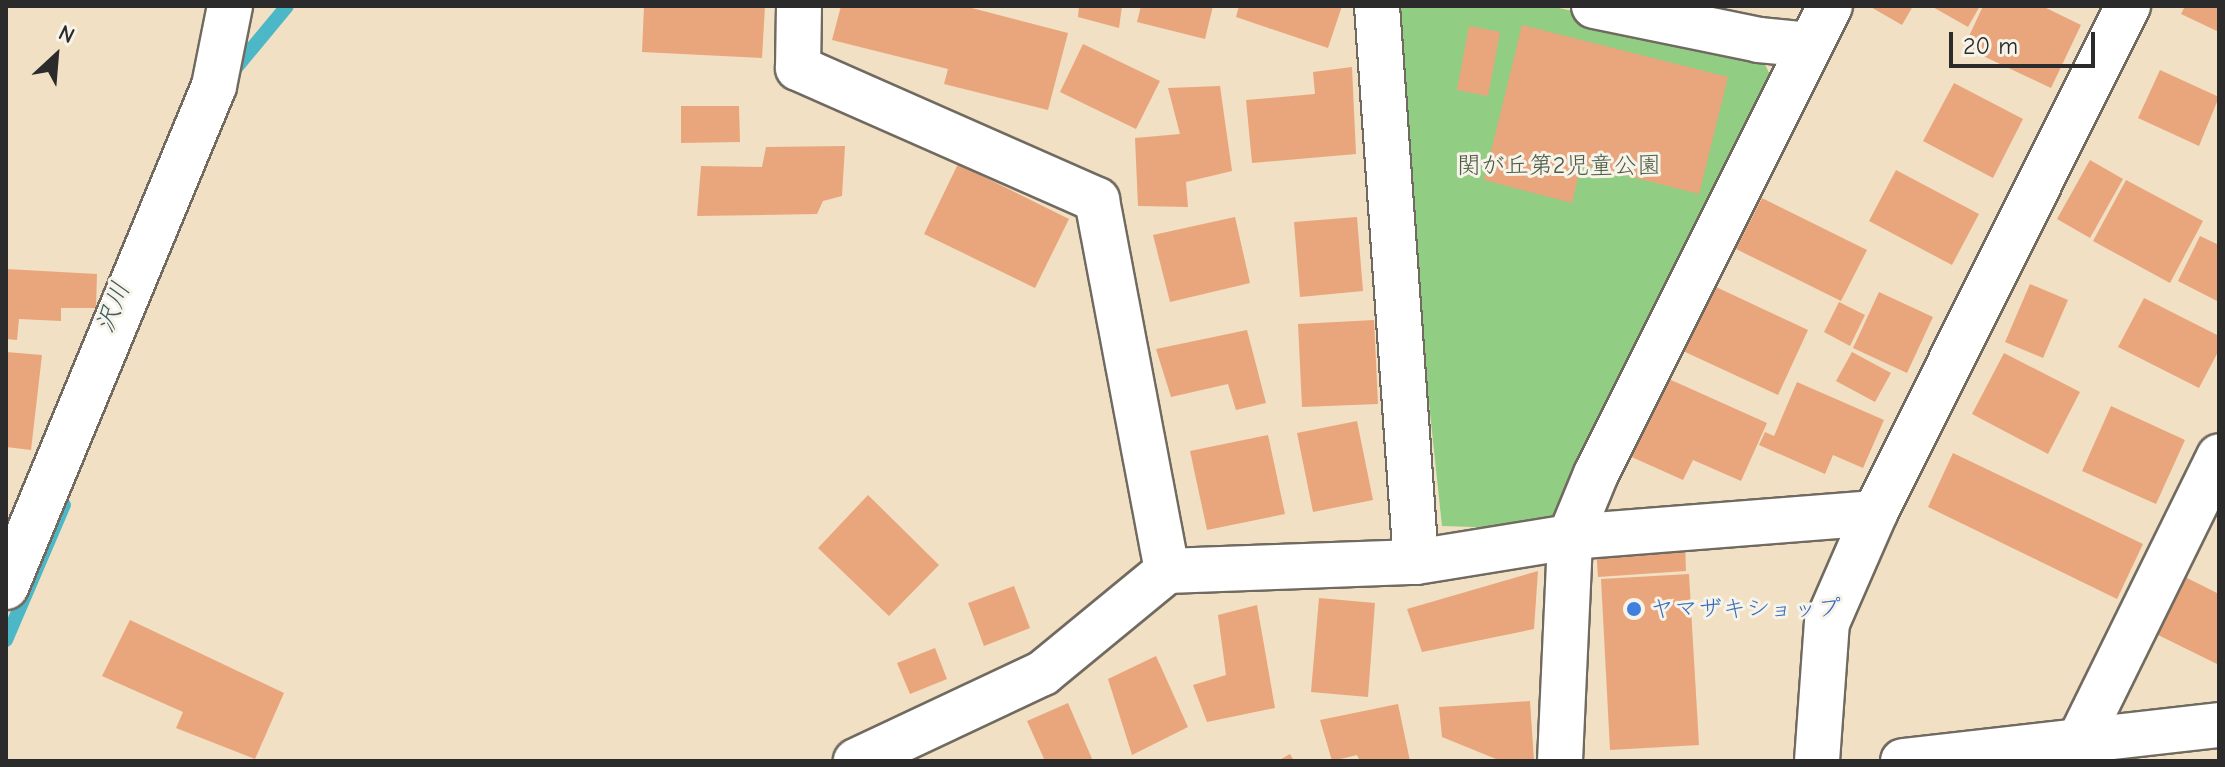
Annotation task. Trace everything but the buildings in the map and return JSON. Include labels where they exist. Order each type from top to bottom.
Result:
[{"type":"street","points":[[6,587],[214,86],[230,6]]},
{"type":"street","points":[[799,6],[798,68],[1097,200],[1167,571]]},
{"type":"street","points":[[1377,6],[1416,562]]},
{"type":"street","points":[[1594,6],[1759,40],[1810,45]]},
{"type":"street","points":[[1560,761],[1570,537],[1596,474],[1830,6]]},
{"type":"street","points":[[1817,761],[1827,623],[1875,513],[2128,6]]},
{"type":"street","points":[[2078,750],[2219,456]]},
{"type":"street","points":[[856,761],[1043,673],[1167,571],[1416,562],[1570,537],[1875,513]]},
{"type":"street","points":[[1903,761],[2078,750],[2219,725]]},
{"type":"green space","name":"関が丘第2児童公園","points":[[1387,6],[1549,6],[1758,50],[1774,83],[1548,529],[1442,526]]},
{"type":"waterway","name":"沢川","points":[[230,75],[287,6]]},
{"type":"waterway","name":"沢川","points":[[6,640],[64,505]]},
{"type":"place","name":"ヤマザキショップ","points":[[1634,609]]}]
